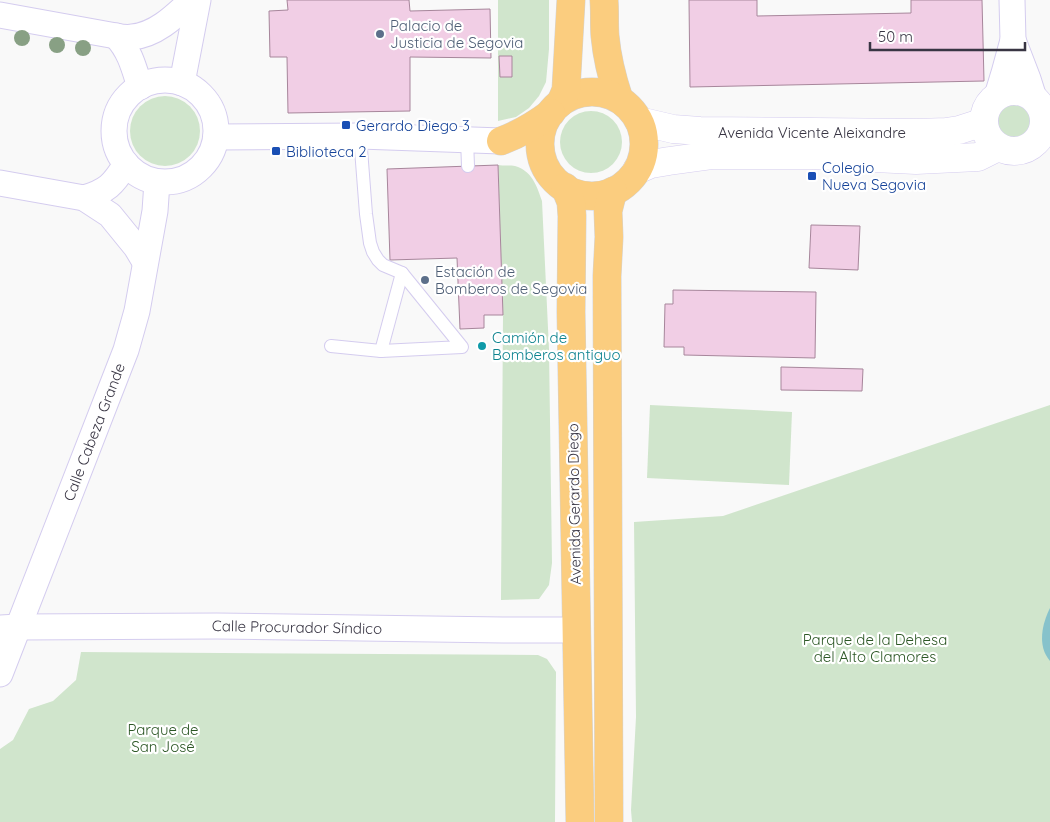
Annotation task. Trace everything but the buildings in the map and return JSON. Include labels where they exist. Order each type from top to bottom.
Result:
[{"type":"main road","points":[[501,141],[534,126],[556,108],[570,97],[579,93],[600,92],[610,94],[631,108],[639,121],[643,133],[644,146],[637,170],[630,180],[613,191],[592,195],[578,193],[554,179],[542,155],[541,141],[544,126],[556,108],[566,90],[571,0]]},
{"type":"main road","points":[[604,0],[608,56],[613,82],[619,99]]},
{"type":"main road","points":[[501,141],[524,152],[547,167]]},
{"type":"main road","name":"Avenida Gerardo Diego","points":[[565,187],[572,216],[571,312],[580,822]]},
{"type":"main road","points":[[609,822],[607,285],[608,211],[613,191]]},
{"type":"street","points":[[0,15],[116,36],[133,37],[157,29],[168,22],[192,0]]},
{"type":"street","points":[[182,83],[198,0]]},
{"type":"street","points":[[997,96],[1013,40],[1012,0]]},
{"type":"street","points":[[116,36],[126,48],[131,58],[140,86]]},
{"type":"street","points":[[1013,40],[1043,110],[1044,125],[1042,134],[1036,143],[1039,152],[1008,151],[998,147],[990,140],[986,132],[985,112],[990,103],[1006,91],[1026,92],[1043,110]]},
{"type":"street","points":[[168,80],[182,83],[194,89],[205,98],[212,110],[216,123],[213,151],[196,172],[184,179],[171,182],[157,182],[146,179],[126,164],[118,152],[114,137],[115,122],[120,108],[128,96],[140,86],[154,81],[168,80]]},
{"type":"street","name":"Avenida Vicente Aleixandre","points":[[639,121],[673,129],[700,132],[916,133],[959,130],[984,122]]},
{"type":"street","points":[[216,137],[360,136],[501,141]]},
{"type":"street","name":"Avenida Vicente Aleixandre","points":[[637,170],[651,164],[713,155],[812,155],[916,160],[978,157],[998,147]]},
{"type":"street","points":[[84,198],[106,189],[116,180],[126,164]]},
{"type":"street","name":"Calle Cabeza Grande","points":[[0,674],[9,628],[126,350],[136,311],[155,211],[157,182]]},
{"type":"street","points":[[0,183],[84,198],[110,215],[132,242],[145,262]]},
{"type":"street","name":"Calle Procurador Síndico","points":[[9,628],[217,626],[576,630]]},
{"type":"lane","points":[[331,346],[381,351],[462,347],[402,273],[383,265],[373,252],[370,243],[364,195],[360,136]]},
{"type":"lane","points":[[467,139],[468,166]]},
{"type":"lane","points":[[381,351],[402,273]]},
{"type":"green space","points":[[498,0],[549,0],[549,49],[546,82],[539,96],[529,108],[516,117],[498,121]]},
{"type":"green space","points":[[165,96],[178,99],[190,106],[197,118],[200,131],[197,144],[190,156],[178,163],[165,166],[152,163],[140,156],[133,144],[130,131],[133,118],[140,106],[152,99]]},
{"type":"green space","points":[[1013,103],[1020,104],[1026,108],[1030,114],[1030,128],[1026,134],[1020,138],[1013,139],[1006,138],[1000,134],[996,128],[995,121],[996,114],[1000,108],[1006,104]]},
{"type":"green space","points":[[585,111],[597,111],[613,120],[620,130],[622,142],[620,154],[613,164],[597,173],[585,173],[574,168],[565,159],[560,148],[560,136],[565,125],[574,116]]},
{"type":"green space","points":[[498,165],[515,166],[526,171],[536,185],[542,201],[549,349],[552,563],[549,585],[539,599],[501,600],[503,315]]},
{"type":"green space","points":[[650,405],[792,412],[789,485],[647,478]]},
{"type":"green space","name":"Parque de la Dehesa del Alto Clamores","points":[[1050,405],[1050,822],[632,822],[636,717],[634,522],[723,516]]},
{"type":"green space","name":"Parque de San José","points":[[81,652],[538,655],[547,659],[556,672],[555,822],[0,822],[0,749],[13,740],[29,709],[53,701],[76,680]]},
{"type":"water","points":[[1050,608],[1050,661],[1043,649],[1042,635]]},
{"type":"place","name":"Palacio de Justicia de Segovia","points":[[380,34]]},
{"type":"place","name":"Gerardo Diego 3","points":[[346,125]]},
{"type":"place","name":"Biblioteca 2","points":[[276,151]]},
{"type":"place","name":"Colegio Nueva Segovia","points":[[812,176]]},
{"type":"place","name":"Estación de Bomberos de Segovia","points":[[425,280]]},
{"type":"place","name":"Camión de Bomberos antiguo","points":[[482,346]]}]
